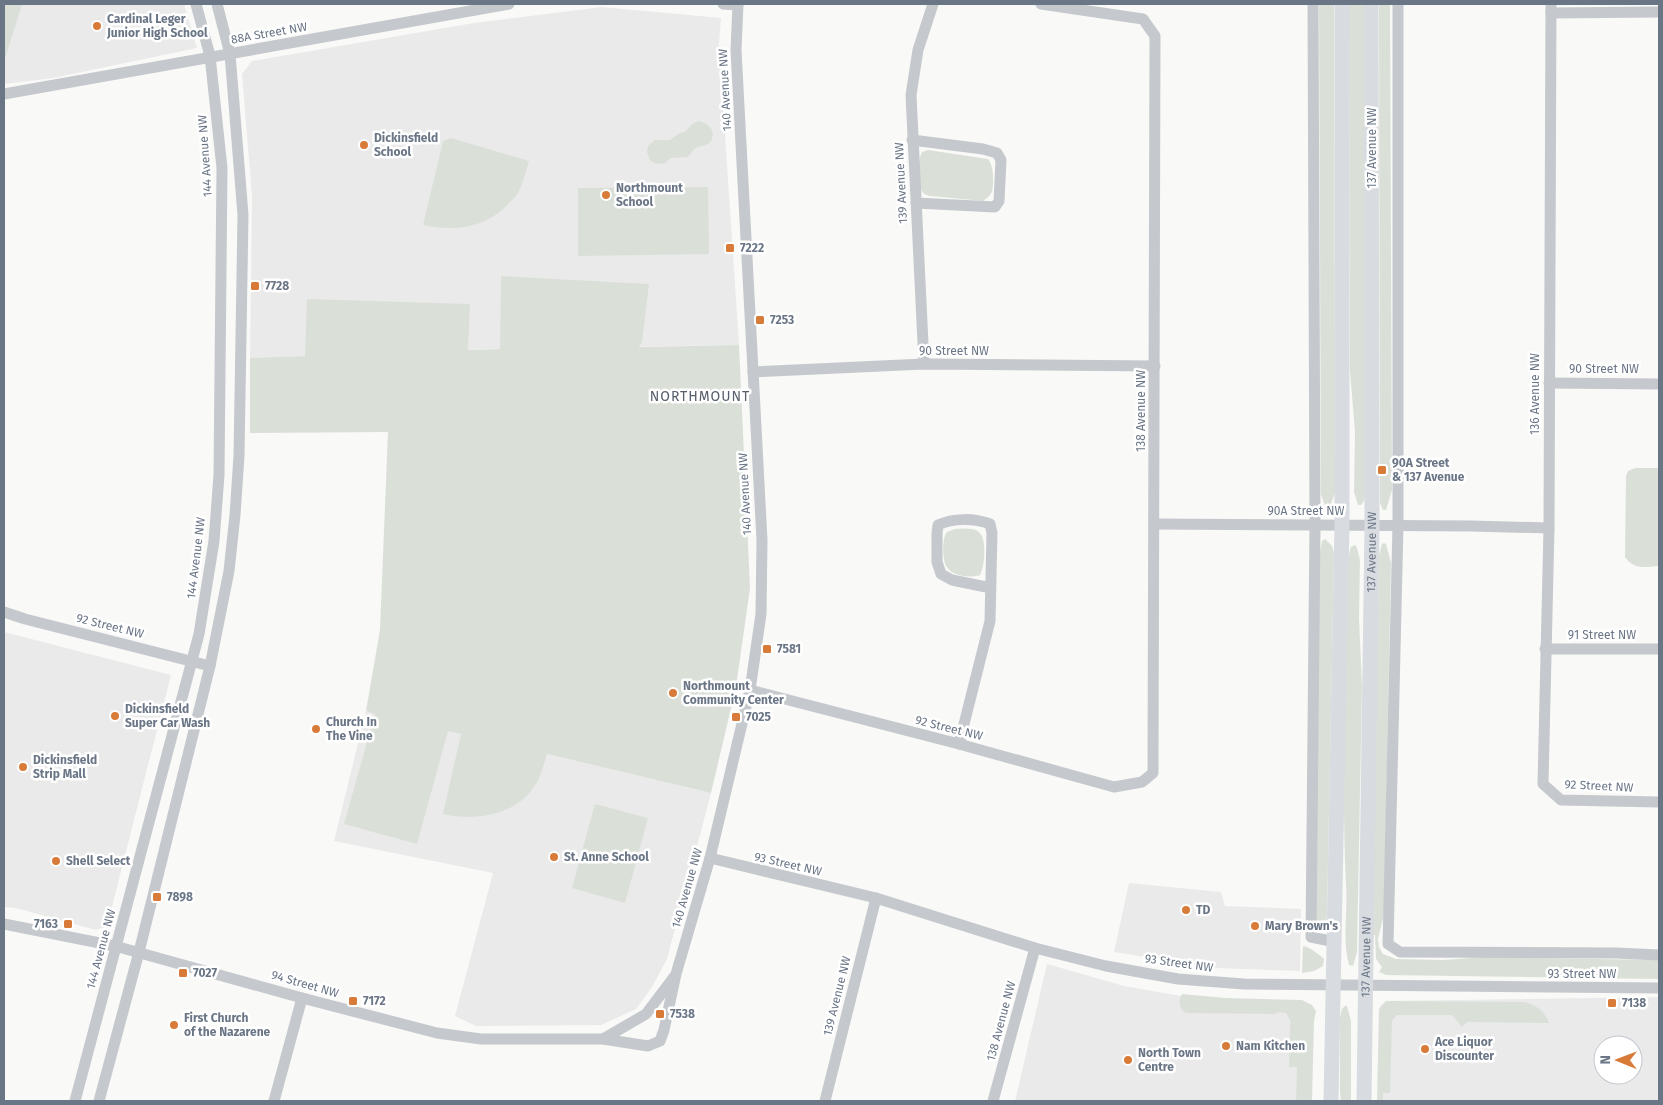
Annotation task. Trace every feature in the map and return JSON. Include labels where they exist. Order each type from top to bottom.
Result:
[{"type":"main road","points":[[1331,1101],[1342,525],[1342,4]]},
{"type":"main road","name":"137 Avenue NW","points":[[1364,1101],[1372,525],[1371,4]]},
{"type":"street","name":"144 Avenue NW","points":[[75,1101],[199,634],[214,541],[219,475],[222,168],[210,56],[196,4]]},
{"type":"street","points":[[99,1101],[139,952],[210,666],[229,570],[235,515],[239,456],[244,215],[230,54],[217,4]]},
{"type":"street","name":"88A Street NW","points":[[4,94],[509,4]]},
{"type":"street","points":[[724,4],[738,5]]},
{"type":"street","name":"139 Avenue NW","points":[[924,364],[911,95],[918,50],[933,4]]},
{"type":"street","name":"138 Avenue NW","points":[[1041,4],[1143,19],[1155,36],[1153,773],[1142,782]]},
{"type":"street","points":[[1313,4],[1315,525],[1311,937],[1335,942]]},
{"type":"street","name":"137 Avenue NW","points":[[1388,944],[1398,525],[1398,4]]},
{"type":"street","name":"140 Avenue NW","points":[[676,974],[710,858],[750,690],[761,604],[762,540],[736,50],[738,5]]},
{"type":"street","points":[[1551,8],[1659,12]]},
{"type":"street","name":"136 Avenue NW","points":[[1543,784],[1548,528],[1551,8]]},
{"type":"street","points":[[912,140],[983,149],[997,153],[1001,160],[1000,201],[995,207],[916,204]]},
{"type":"street","name":"90 Street NW","points":[[753,372],[924,364],[1155,366]]},
{"type":"street","name":"90 Street NW","points":[[1549,383],[1659,384]]},
{"type":"street","points":[[959,744],[990,621],[991,588],[992,533],[990,524],[980,520],[948,520],[938,525],[937,562],[941,574],[952,580],[991,588]]},
{"type":"street","name":"90A Street NW","points":[[1154,524],[1548,528]]},
{"type":"street","name":"92 Street NW","points":[[4,612],[210,666]]},
{"type":"street","name":"91 Street NW","points":[[1545,649],[1659,649]]},
{"type":"street","name":"92 Street NW","points":[[750,690],[1114,786],[1142,782]]},
{"type":"street","name":"92 Street NW","points":[[1543,784],[1560,800],[1659,802]]},
{"type":"street","name":"93 Street NW","points":[[710,858],[876,898],[1035,948],[1106,966],[1178,978],[1244,984],[1659,988]]},
{"type":"street","name":"139 Avenue NW","points":[[825,1101],[876,898]]},
{"type":"street","name":"94 Street NW","points":[[4,924],[115,946],[437,1033],[481,1039],[603,1039],[648,1046],[660,1041],[676,974]]},
{"type":"street","name":"93 Street NW","points":[[1388,944],[1400,952],[1659,955]]},
{"type":"street","name":"138 Avenue NW","points":[[993,1101],[1035,948]]},
{"type":"street","points":[[603,1039],[646,1014],[676,974]]},
{"type":"street","points":[[274,1101],[302,998]]},
{"type":"shaded area","name":"Cardinal Leger Junior High School","points":[[4,4],[184,4],[197,48],[53,78],[4,84]]},
{"type":"shaded area","points":[[4,4],[22,4],[4,62]]},
{"type":"shaded area","points":[[1319,4],[1334,4],[1335,493],[1329,509],[1326,509],[1321,494]]},
{"type":"shaded area","points":[[1349,4],[1364,4],[1366,489],[1364,501],[1361,505],[1358,505],[1354,492],[1355,432],[1350,371]]},
{"type":"shaded area","points":[[1379,4],[1390,4],[1392,490],[1386,510],[1383,510],[1380,503]]},
{"type":"shaded area","points":[[602,7],[721,18],[719,44],[739,345],[491,349],[250,358],[252,196],[242,74],[252,61],[474,23]]},
{"type":"shaded area","points":[[698,121],[708,125],[712,131],[713,137],[709,143],[695,149],[688,157],[671,158],[665,163],[659,164],[650,160],[647,152],[648,146],[655,140],[670,140],[686,131],[692,124]]},
{"type":"shaded area","points":[[451,138],[529,161],[516,196],[491,218],[480,223],[458,228],[423,225],[443,141]]},
{"type":"shaded area","points":[[928,150],[988,159],[993,175],[992,192],[983,201],[924,194],[920,185],[919,165],[922,152]]},
{"type":"shaded area","points":[[708,187],[709,254],[578,256],[578,188]]},
{"type":"shaded area","points":[[501,276],[649,284],[642,342],[639,347],[739,345],[750,588],[736,687],[711,793],[547,754],[539,777],[530,792],[521,801],[509,808],[483,816],[469,817],[443,814],[461,734],[448,731],[417,844],[344,824],[375,714],[366,711],[380,630],[388,432],[250,433],[250,358],[305,356],[307,299],[470,304],[468,350],[500,349]]},
{"type":"shaded area","points":[[1635,468],[1659,468],[1659,566],[1636,566],[1625,557],[1626,476],[1628,471]]},
{"type":"shaded area","points":[[955,529],[974,529],[982,535],[984,553],[980,575],[958,575],[953,573],[945,564],[943,544],[945,535],[947,532]]},
{"type":"shaded area","points":[[1325,539],[1332,546],[1334,553],[1327,914],[1326,924],[1322,931],[1318,930],[1315,926],[1319,558],[1322,541]]},
{"type":"shaded area","points":[[1384,543],[1386,544],[1391,563],[1384,914],[1378,939],[1379,947],[1383,954],[1396,959],[1443,960],[1485,957],[1659,960],[1659,979],[1386,975],[1379,972],[1382,967],[1376,959],[1375,935],[1372,935],[1379,555]]},
{"type":"shaded area","points":[[1355,545],[1360,560],[1359,618],[1362,686],[1357,952],[1353,966],[1349,965],[1346,946],[1344,763],[1348,558],[1351,547]]},
{"type":"shaded area","points":[[4,632],[171,675],[107,926],[96,930],[16,908],[4,907]]},
{"type":"shaded area","name":"St. Anne School","points":[[366,711],[711,793],[667,959],[652,987],[636,1009],[601,1025],[476,1026],[455,1016],[493,873],[334,841]]},
{"type":"shaded area","points":[[595,804],[648,818],[625,903],[572,888]]},
{"type":"shaded area","points":[[1129,883],[1221,892],[1225,906],[1301,909],[1300,971],[1215,968],[1114,952]]},
{"type":"shaded area","points":[[1303,946],[1311,949],[1324,959],[1323,966],[1314,971],[1302,973]]},
{"type":"shaded area","points":[[1047,964],[1124,986],[1198,999],[1298,1001],[1312,1101],[1015,1101]]},
{"type":"shaded area","points":[[1182,994],[1225,998],[1302,1000],[1312,1005],[1316,1011],[1314,1021],[1312,1101],[1296,1101],[1297,1067],[1289,1067],[1291,1022],[1286,1013],[1188,1013],[1184,1012],[1180,1006]]},
{"type":"shaded area","points":[[1659,997],[1659,1101],[1379,1101],[1380,1006],[1386,1001]]},
{"type":"shaded area","points":[[1386,1001],[1525,1002],[1540,1009],[1549,1023],[1467,1022],[1462,1027],[1452,1015],[1397,1015],[1392,1021],[1390,1093],[1383,1093],[1383,1101],[1377,1101],[1379,1009]]},
{"type":"shaded area","points":[[1347,1006],[1351,1021],[1351,1101],[1341,1101],[1340,1092],[1340,1018],[1342,1009]]},
{"type":"place","name":"Cardinal Leger Junior High School","points":[[97,26]]},
{"type":"place","name":"Dickinsfield School","points":[[364,145]]},
{"type":"place","name":"Northmount School","points":[[606,195]]},
{"type":"place","name":"7222","points":[[730,248]]},
{"type":"place","name":"7728","points":[[255,286]]},
{"type":"place","name":"7253","points":[[760,320]]},
{"type":"place","name":"90A Street & 137 Avenue","points":[[1382,470]]},
{"type":"place","name":"7581","points":[[767,649]]},
{"type":"place","name":"Northmount Community Center","points":[[673,693]]},
{"type":"place","name":"Dickinsfield Super Car Wash","points":[[115,716]]},
{"type":"place","name":"7025","points":[[736,717]]},
{"type":"place","name":"Church In The Vine","points":[[316,729]]},
{"type":"place","name":"Dickinsfield Strip Mall","points":[[23,767]]},
{"type":"place","name":"St. Anne School","points":[[554,857]]},
{"type":"place","name":"Shell Select","points":[[56,861]]},
{"type":"place","name":"7898","points":[[157,897]]},
{"type":"place","name":"TD","points":[[1186,910]]},
{"type":"place","name":"7163","points":[[68,924]]},
{"type":"place","name":"Mary Brown's","points":[[1255,926]]},
{"type":"place","name":"7027","points":[[183,973]]},
{"type":"place","name":"7172","points":[[353,1001]]},
{"type":"place","name":"7138","points":[[1612,1003]]},
{"type":"place","name":"7538","points":[[660,1014]]},
{"type":"place","name":"First Church of the Nazarene","points":[[174,1025]]},
{"type":"place","name":"Nam Kitchen","points":[[1226,1046]]},
{"type":"place","name":"Ace Liquor Discounter","points":[[1425,1049]]},
{"type":"place","name":"North Town Centre","points":[[1128,1060]]},
{"type":"district","name":"NORTHMOUNT","points":[[700,396]]}]
